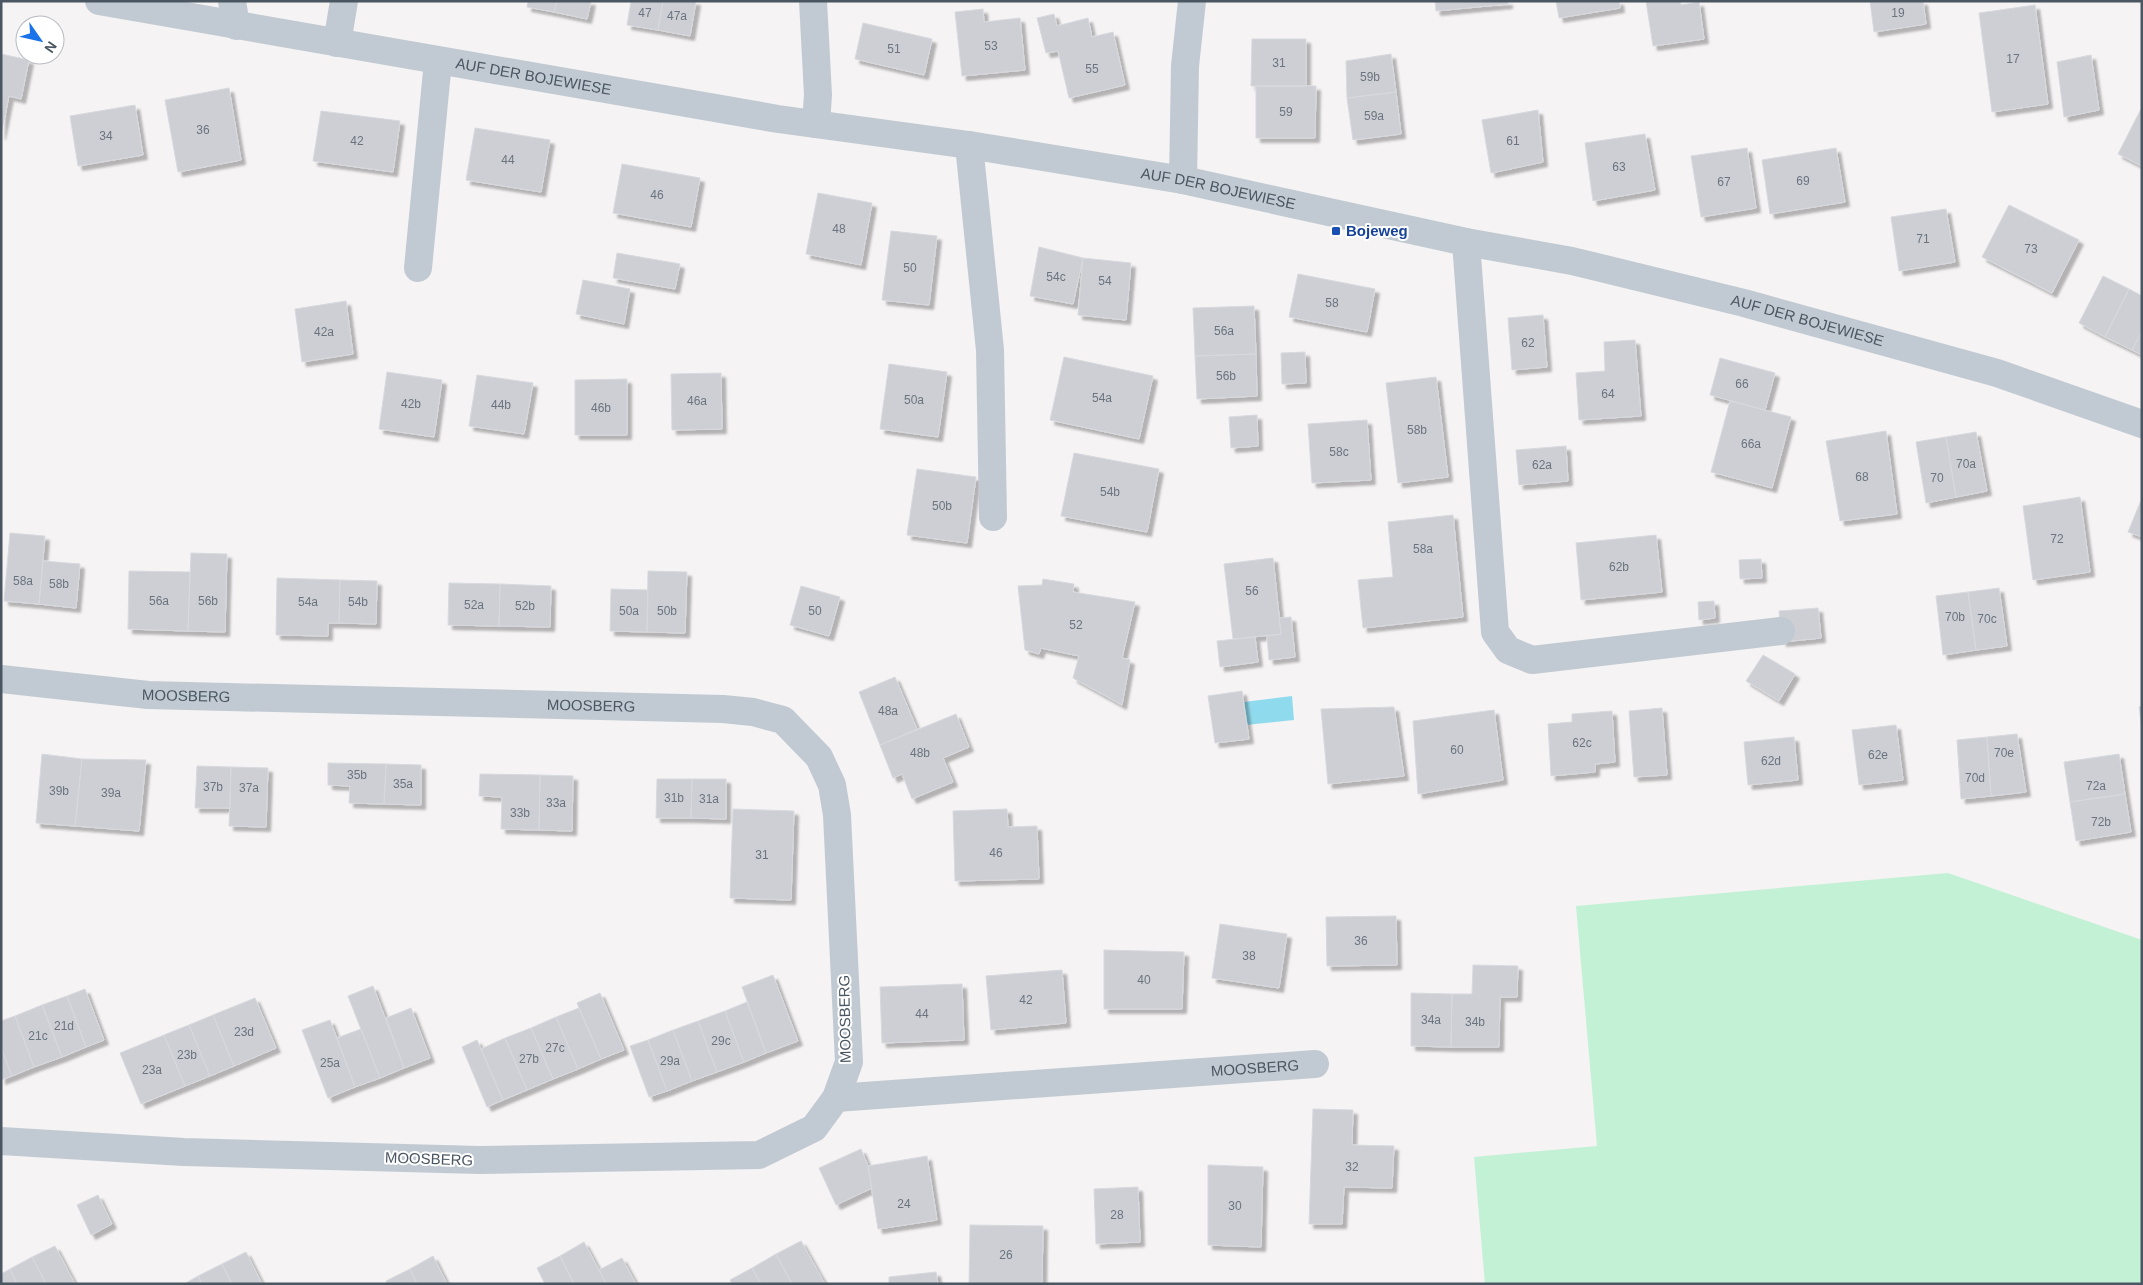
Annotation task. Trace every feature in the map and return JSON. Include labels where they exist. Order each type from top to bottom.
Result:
[{"type":"street","points":[[337,43],[344,1]]},
{"type":"street","points":[[813,1],[818,95],[816,124]]},
{"type":"street","points":[[1182,180],[1185,66],[1192,1]]},
{"type":"street","name":"AUF DER BOJEWIESE","points":[[110,2],[234,14],[337,43],[438,61],[816,124],[969,145],[1182,180],[1466,242],[1572,261],[1900,345],[1997,373],[2142,424]]},
{"type":"street","points":[[418,268],[438,61]]},
{"type":"street","points":[[969,145],[990,350],[993,518]]},
{"type":"street","points":[[1466,242],[1495,632],[1508,650],[1532,660],[1781,631]]},
{"type":"street","name":"MOOSBERG","points":[[1,679],[148,695],[723,709],[753,712],[783,720],[819,757],[832,785],[837,815],[849,1062],[836,1098],[814,1128],[759,1155],[480,1160],[193,1152],[1,1142]]},
{"type":"street","name":"MOOSBERG","points":[[836,1098],[1315,1064]]},
{"type":"green space","points":[[1948,873],[2142,940],[2142,1284],[1485,1284],[1474,1157],[1597,1146],[1576,906]]},
{"type":"water","points":[[1292,696],[1294,720],[1246,725],[1244,702]]},
{"type":"building","points":[[528,1],[557,1],[554,12],[527,7]]},
{"type":"building","points":[[557,1],[591,1],[587,19],[554,12]]},
{"type":"building","points":[[631,1],[663,1],[658,30],[627,25]]},
{"type":"building","points":[[663,1],[696,1],[690,36],[658,30]]},
{"type":"building","points":[[1435,1],[1508,1],[1508,4],[1436,11]]},
{"type":"building","points":[[1556,1],[1619,1],[1620,8],[1559,18]]},
{"type":"building","points":[[1646,1],[1680,1],[1681,5],[1699,2],[1704,39],[1653,46]]},
{"type":"building","points":[[1870,1],[1923,1],[1926,24],[1874,32]]},
{"type":"building","points":[[2035,5],[2048,104],[1992,112],[1979,13]]},
{"type":"building","points":[[983,9],[984,22],[1020,18],[1025,70],[962,76],[955,12]]},
{"type":"building","points":[[1054,14],[1057,26],[1088,18],[1092,37],[1113,32],[1125,85],[1069,98],[1058,51],[1046,53],[1037,18]]},
{"type":"building","points":[[863,23],[932,39],[924,75],[855,59]]},
{"type":"building","points":[[1252,39],[1306,39],[1306,86],[1251,86]]},
{"type":"building","points":[[1,54],[15,57],[15,65],[28,65],[21,99],[9,96],[1,135]]},
{"type":"building","points":[[1391,54],[1396,92],[1347,98],[1346,61]]},
{"type":"building","points":[[2091,55],[2099,110],[2064,117],[2057,62]]},
{"type":"building","points":[[1256,86],[1316,86],[1315,138],[1256,138]]},
{"type":"building","points":[[229,88],[241,160],[178,172],[165,100]]},
{"type":"building","points":[[1396,92],[1401,134],[1353,140],[1347,98]]},
{"type":"building","points":[[135,105],[143,155],[78,166],[70,116]]},
{"type":"building","points":[[2142,107],[2142,166],[2118,154]]},
{"type":"building","points":[[1538,110],[1543,162],[1491,173],[1482,120]]},
{"type":"building","points":[[321,111],[400,121],[393,172],[313,161]]},
{"type":"building","points":[[475,128],[550,140],[541,192],[466,180]]},
{"type":"building","points":[[1645,134],[1655,190],[1593,201],[1585,143]]},
{"type":"building","points":[[1747,148],[1756,208],[1701,217],[1691,156]]},
{"type":"building","points":[[1836,148],[1845,202],[1770,214],[1762,160]]},
{"type":"building","points":[[622,164],[700,178],[691,227],[613,213]]},
{"type":"building","points":[[818,193],[872,203],[861,265],[806,254]]},
{"type":"building","points":[[2009,205],[2079,240],[2052,293],[1982,257]]},
{"type":"building","points":[[1946,209],[1955,262],[1899,271],[1891,217]]},
{"type":"building","points":[[891,231],[937,236],[929,305],[882,300]]},
{"type":"building","points":[[1039,247],[1083,258],[1073,304],[1030,296]]},
{"type":"building","points":[[617,253],[680,264],[675,289],[613,278]]},
{"type":"building","points":[[1083,258],[1131,263],[1126,320],[1078,315]]},
{"type":"building","points":[[1298,274],[1375,289],[1367,332],[1289,317]]},
{"type":"building","points":[[2103,276],[2129,289],[2105,337],[2079,323]]},
{"type":"building","points":[[583,280],[630,289],[624,324],[576,314]]},
{"type":"building","points":[[2129,289],[2142,296],[2142,331],[2132,350],[2105,337]]},
{"type":"building","points":[[346,301],[353,354],[302,362],[295,309]]},
{"type":"building","points":[[1254,306],[1256,354],[1195,356],[1193,308]]},
{"type":"building","points":[[1543,315],[1547,367],[1512,370],[1508,318]]},
{"type":"building","points":[[2142,331],[2142,355],[2132,350]]},
{"type":"building","points":[[1635,340],[1641,416],[1579,420],[1576,373],[1605,371],[1604,342]]},
{"type":"building","points":[[1305,352],[1306,383],[1282,384],[1281,353]]},
{"type":"building","points":[[1256,354],[1257,396],[1197,399],[1195,356]]},
{"type":"building","points":[[1064,357],[1153,376],[1139,439],[1050,420]]},
{"type":"building","points":[[1720,358],[1775,373],[1765,410],[1710,395]]},
{"type":"building","points":[[889,364],[947,372],[938,437],[880,429]]},
{"type":"building","points":[[387,372],[442,380],[434,437],[379,429]]},
{"type":"building","points":[[721,373],[722,429],[672,430],[671,374]]},
{"type":"building","points":[[477,375],[533,383],[524,434],[469,426]]},
{"type":"building","points":[[1436,377],[1448,477],[1398,483],[1386,383]]},
{"type":"building","points":[[627,379],[627,435],[575,435],[575,380]]},
{"type":"building","points":[[1730,401],[1791,417],[1772,488],[1711,472]]},
{"type":"building","points":[[1257,415],[1258,446],[1231,448],[1229,417]]},
{"type":"building","points":[[1367,420],[1371,480],[1312,483],[1308,424]]},
{"type":"building","points":[[1886,431],[1897,514],[1840,521],[1826,441]]},
{"type":"building","points":[[1976,432],[1987,491],[1956,497],[1946,437]]},
{"type":"building","points":[[1946,437],[1956,497],[1926,503],[1916,442]]},
{"type":"building","points":[[1566,446],[1568,481],[1519,485],[1516,450]]},
{"type":"building","points":[[1074,453],[1159,469],[1147,532],[1061,516]]},
{"type":"building","points":[[917,469],[976,477],[967,543],[907,535]]},
{"type":"building","points":[[2080,497],[2090,572],[2033,580],[2023,506]]},
{"type":"building","points":[[2142,498],[2142,537],[2128,532]]},
{"type":"building","points":[[1453,515],[1463,617],[1363,628],[1358,580],[1393,577],[1388,522]]},
{"type":"building","points":[[10,533],[45,536],[39,604],[4,601]]},
{"type":"building","points":[[1656,535],[1662,592],[1581,600],[1576,543]]},
{"type":"building","points":[[191,553],[227,554],[225,632],[188,631]]},
{"type":"building","points":[[1273,558],[1281,634],[1233,639],[1224,564]]},
{"type":"building","points":[[1761,559],[1762,578],[1740,579],[1739,560]]},
{"type":"building","points":[[43,561],[80,564],[76,608],[39,604]]},
{"type":"building","points":[[129,571],[190,572],[188,631],[128,629]]},
{"type":"building","points":[[648,571],[687,572],[685,633],[647,632]]},
{"type":"building","points":[[277,578],[340,580],[339,623],[328,623],[328,636],[276,635]]},
{"type":"building","points":[[1043,579],[1074,584],[1073,592],[1135,602],[1122,658],[1130,660],[1122,705],[1073,678],[1079,656],[1041,648],[1039,654],[1025,650],[1018,586],[1042,585]]},
{"type":"building","points":[[340,580],[377,581],[376,624],[339,623]]},
{"type":"building","points":[[449,583],[500,584],[499,626],[448,625]]},
{"type":"building","points":[[500,584],[551,586],[550,627],[499,626]]},
{"type":"building","points":[[801,586],[840,597],[829,636],[790,625]]},
{"type":"building","points":[[1999,588],[2007,646],[1976,650],[1968,592]]},
{"type":"building","points":[[611,589],[648,590],[647,632],[610,631]]},
{"type":"building","points":[[1968,592],[1976,650],[1943,655],[1936,596]]},
{"type":"building","points":[[1714,601],[1715,618],[1699,620],[1698,602]]},
{"type":"building","points":[[1818,608],[1821,638],[1782,642],[1779,611]]},
{"type":"building","points":[[1291,617],[1295,657],[1269,660],[1267,636],[1281,634],[1279,618]]},
{"type":"building","points":[[1255,637],[1258,662],[1220,667],[1217,641]]},
{"type":"building","points":[[1763,655],[1795,674],[1779,701],[1746,681]]},
{"type":"building","points":[[895,677],[917,729],[880,745],[859,692]]},
{"type":"building","points":[[1242,691],[1249,739],[1215,743],[1208,696]]},
{"type":"building","points":[[2142,706],[2142,729],[2139,707]]},
{"type":"building","points":[[1394,707],[1404,776],[1328,784],[1321,709]]},
{"type":"building","points":[[1662,708],[1667,775],[1634,777],[1629,711]]},
{"type":"building","points":[[1494,710],[1503,780],[1418,794],[1413,721]]},
{"type":"building","points":[[1612,711],[1615,762],[1595,764],[1595,772],[1551,776],[1548,724],[1572,722],[1572,714]]},
{"type":"building","points":[[956,714],[969,747],[943,758],[953,782],[912,799],[902,774],[893,778],[880,745]]},
{"type":"building","points":[[1896,725],[1903,780],[1859,785],[1852,730]]},
{"type":"building","points":[[2017,734],[2026,792],[1991,796],[1987,737]]},
{"type":"building","points":[[1794,737],[1798,780],[1748,785],[1744,742]]},
{"type":"building","points":[[1987,737],[1991,796],[1961,799],[1957,740]]},
{"type":"building","points":[[42,754],[82,759],[75,826],[36,823]]},
{"type":"building","points":[[2119,754],[2125,794],[2070,802],[2064,762]]},
{"type":"building","points":[[82,759],[146,760],[139,831],[75,826]]},
{"type":"building","points":[[328,763],[386,764],[384,804],[349,803],[350,786],[328,785]]},
{"type":"building","points":[[386,764],[421,765],[421,805],[384,804]]},
{"type":"building","points":[[197,766],[231,767],[230,808],[195,808]]},
{"type":"building","points":[[231,767],[268,768],[266,827],[229,826]]},
{"type":"building","points":[[480,774],[540,775],[539,830],[501,829],[502,797],[479,796]]},
{"type":"building","points":[[540,775],[573,776],[572,831],[539,830]]},
{"type":"building","points":[[657,779],[692,779],[691,818],[656,818]]},
{"type":"building","points":[[692,779],[726,779],[726,819],[691,818]]},
{"type":"building","points":[[2125,794],[2131,832],[2076,841],[2070,802]]},
{"type":"building","points":[[733,809],[794,811],[791,900],[730,898]]},
{"type":"building","points":[[1007,809],[1008,827],[1037,826],[1039,879],[955,881],[953,811]]},
{"type":"building","points":[[1396,916],[1397,965],[1327,966],[1326,917]]},
{"type":"building","points":[[1220,924],[1287,934],[1279,988],[1212,978]]},
{"type":"building","points":[[1104,950],[1184,952],[1182,1009],[1104,1009]]},
{"type":"building","points":[[1473,965],[1518,966],[1517,997],[1500,997],[1499,1047],[1451,1047],[1452,994],[1472,994]]},
{"type":"building","points":[[1062,970],[1066,1023],[991,1030],[986,976]]},
{"type":"building","points":[[773,975],[798,1041],[766,1053],[742,987]]},
{"type":"building","points":[[962,984],[964,1040],[882,1043],[880,987]]},
{"type":"building","points":[[373,986],[404,1068],[380,1078],[348,996]]},
{"type":"building","points":[[85,989],[104,1040],[86,1047],[67,996]]},
{"type":"building","points":[[600,993],[624,1050],[601,1059],[577,1003]]},
{"type":"building","points":[[1411,993],[1452,994],[1451,1047],[1411,1046]]},
{"type":"building","points":[[67,996],[86,1047],[62,1057],[42,1005]]},
{"type":"building","points":[[255,998],[276,1048],[234,1066],[213,1015]]},
{"type":"building","points":[[747,1002],[766,1053],[744,1062],[725,1011]]},
{"type":"building","points":[[42,1005],[62,1057],[34,1067],[15,1016]]},
{"type":"building","points":[[411,1008],[430,1058],[404,1068],[386,1018]]},
{"type":"building","points":[[579,1008],[601,1059],[578,1069],[556,1017]]},
{"type":"building","points":[[725,1011],[744,1062],[717,1072],[698,1021]]},
{"type":"building","points":[[213,1015],[234,1066],[210,1076],[189,1025]]},
{"type":"building","points":[[15,1016],[34,1067],[12,1076],[1,1048],[1,1021]]},
{"type":"building","points":[[556,1017],[578,1069],[553,1079],[531,1028]]},
{"type":"building","points":[[330,1020],[355,1087],[328,1098],[302,1030]]},
{"type":"building","points":[[698,1021],[717,1072],[692,1081],[673,1030]]},
{"type":"building","points":[[189,1025],[210,1076],[185,1086],[164,1035]]},
{"type":"building","points":[[531,1028],[553,1079],[527,1090],[505,1038]]},
{"type":"building","points":[[361,1029],[380,1078],[355,1087],[337,1038]]},
{"type":"building","points":[[673,1030],[692,1081],[667,1091],[648,1040]]},
{"type":"building","points":[[164,1035],[185,1086],[141,1104],[120,1053]]},
{"type":"building","points":[[505,1038],[527,1090],[503,1100],[481,1049]]},
{"type":"building","points":[[477,1040],[503,1100],[487,1107],[462,1047]]},
{"type":"building","points":[[648,1040],[667,1091],[649,1097],[630,1046]]},
{"type":"building","points":[[1,1048],[12,1076],[1,1080]]},
{"type":"building","points":[[1313,1109],[1353,1110],[1352,1145],[1394,1146],[1392,1188],[1344,1187],[1342,1224],[1309,1224]]},
{"type":"building","points":[[861,1149],[868,1166],[872,1188],[836,1205],[819,1168]]},
{"type":"building","points":[[927,1156],[937,1220],[878,1229],[868,1166]]},
{"type":"building","points":[[1208,1165],[1263,1167],[1261,1247],[1208,1245]]},
{"type":"building","points":[[1138,1187],[1140,1242],[1096,1244],[1094,1189]]},
{"type":"building","points":[[98,1195],[112,1224],[91,1235],[77,1205]]},
{"type":"building","points":[[970,1225],[1043,1226],[1042,1284],[969,1284]]},
{"type":"building","points":[[801,1241],[825,1284],[792,1284],[776,1254]]},
{"type":"building","points":[[584,1242],[606,1284],[574,1284],[560,1256]]},
{"type":"building","points":[[55,1246],[75,1284],[46,1284],[32,1257]]},
{"type":"building","points":[[246,1252],[262,1284],[232,1284],[222,1264]]},
{"type":"building","points":[[776,1254],[792,1284],[761,1284],[752,1268]]},
{"type":"building","points":[[433,1256],[447,1284],[417,1284],[410,1269]]},
{"type":"building","points":[[560,1256],[574,1284],[545,1284],[537,1268]]},
{"type":"building","points":[[32,1257],[46,1284],[17,1284],[10,1269]]},
{"type":"building","points":[[622,1258],[636,1284],[606,1284],[599,1270]]},
{"type":"building","points":[[222,1264],[232,1284],[202,1284],[198,1276]]},
{"type":"building","points":[[752,1268],[761,1284],[732,1284],[730,1280]]},
{"type":"building","points":[[10,1269],[17,1284],[1,1284],[1,1274]]},
{"type":"building","points":[[410,1269],[417,1284],[387,1284],[386,1281]]},
{"type":"building","points":[[936,1272],[938,1284],[889,1284],[889,1277]]},
{"type":"building","points":[[198,1276],[202,1284],[184,1284]]},
{"type":"place","name":"Bojeweg","points":[[1336,231]]}]
